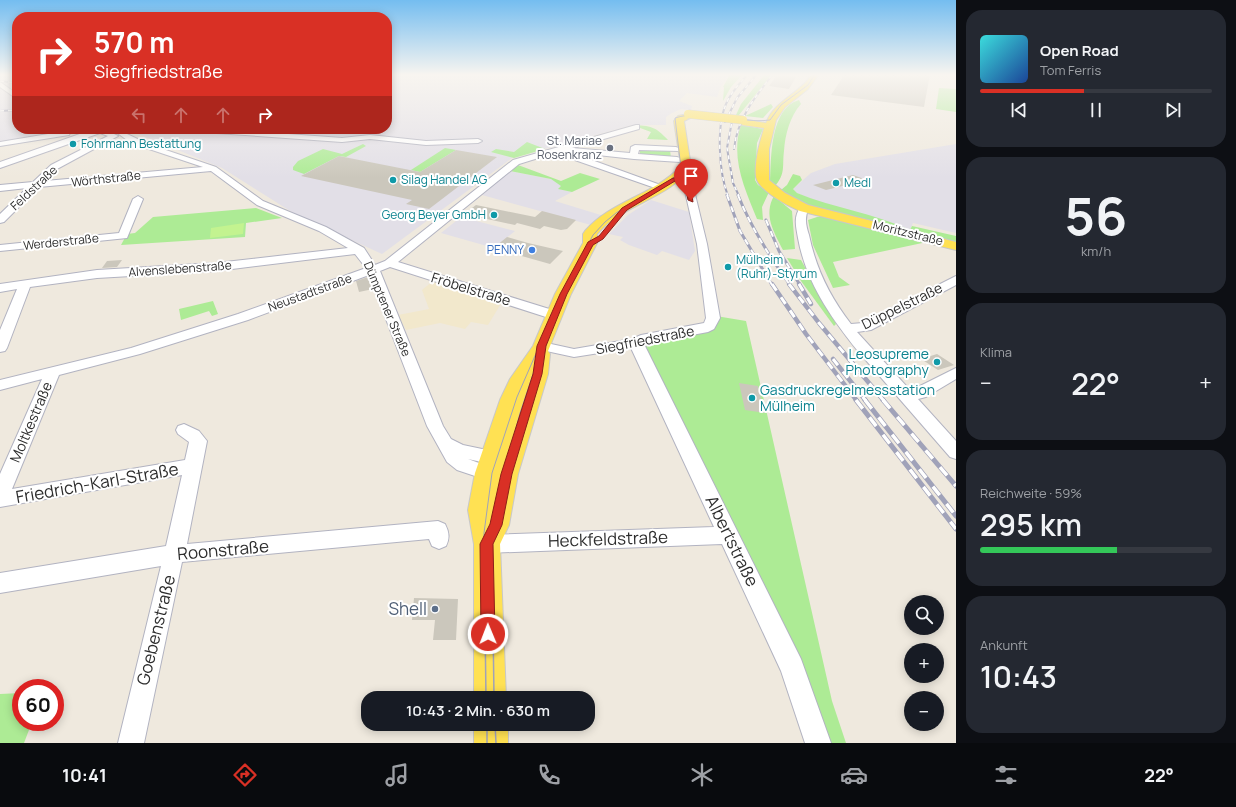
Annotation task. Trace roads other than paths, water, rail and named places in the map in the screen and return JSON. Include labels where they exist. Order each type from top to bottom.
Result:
[{"type":"main road","points":[[680,177],[670,118],[688,116],[772,124],[779,109]]},
{"type":"main road","points":[[490,691],[486,544],[480,510],[538,374],[542,346],[554,315],[590,243],[590,234],[595,227],[608,217],[625,209],[680,177],[686,167],[680,121],[681,118],[688,116]]},
{"type":"main road","name":"Moritzstraße","points":[[772,124],[764,144],[762,178],[769,187],[806,213],[859,222],[925,236],[956,246]]},
{"type":"main road","points":[[491,731],[491,743]]},
{"type":"street","name":"Neustadtstraße","points":[[0,385],[134,351],[243,317],[373,270],[389,263],[404,252],[516,162],[556,149],[636,127]]},
{"type":"street","points":[[0,144],[48,134]]},
{"type":"street","points":[[0,144],[58,134]]},
{"type":"street","points":[[0,165],[85,134]]},
{"type":"street","name":"Feldstraße","points":[[0,220],[54,167],[110,134]]},
{"type":"street","name":"Dümptener Straße","points":[[120,134],[127,139],[213,168],[259,202],[334,234],[362,253],[373,270],[435,426],[453,457],[464,465],[498,466]]},
{"type":"street","points":[[258,134],[342,140],[373,137],[426,143],[478,141]]},
{"type":"street","points":[[634,156],[635,147],[676,148]]},
{"type":"street","points":[[556,149],[661,187]]},
{"type":"street","points":[[573,154],[634,156],[676,160]]},
{"type":"street","name":"Wörthstraße","points":[[0,188],[35,186],[213,168]]},
{"type":"street","name":"Siegfriedstraße","points":[[542,346],[574,353],[636,343],[641,339],[703,329],[709,326],[713,318],[702,244],[688,186],[680,177]]},
{"type":"street","name":"Werderstraße","points":[[0,248],[123,236],[138,199]]},
{"type":"street","points":[[806,213],[804,244],[815,278],[847,329],[956,452]]},
{"type":"street","points":[[362,253],[380,259],[404,252]]},
{"type":"street","name":"Alvenslebenstraße","points":[[0,288],[97,274],[216,267],[362,253]]},
{"type":"street","name":"Fröbelstraße","points":[[389,263],[554,315]]},
{"type":"street","name":"Düppelstraße","points":[[847,329],[866,327],[956,280]]},
{"type":"street","points":[[0,348],[25,284]]},
{"type":"street","name":"Albertstraße","points":[[636,343],[792,668],[818,743]]},
{"type":"street","name":"Moltkestraße","points":[[0,495],[53,372]]},
{"type":"street","points":[[905,394],[920,393],[956,374]]},
{"type":"street","name":"Goebenstraße","points":[[131,743],[141,692],[174,554],[198,441],[193,435],[184,430]]},
{"type":"street","name":"Friedrich-Karl-Straße","points":[[0,499],[193,466]]},
{"type":"street","name":"Roonstraße","points":[[0,583],[174,554],[438,530],[439,540]]},
{"type":"street","name":"Heckfeldstraße","points":[[486,544],[729,535]]},
{"type":"tram line","points":[[484,549],[484,533],[492,473],[517,397],[562,294],[593,235],[616,213],[675,177],[681,168],[675,118],[687,115],[710,115],[746,120],[770,120],[778,109]]},
{"type":"tram line","points":[[492,550],[495,507],[520,413],[535,368]]},
{"type":"tram line","points":[[484,549],[486,691]]},
{"type":"tram line","points":[[492,550],[494,691]]},
{"type":"tram line","points":[[487,731],[487,743]]},
{"type":"tram line","points":[[495,731],[496,743]]},
{"type":"railway","points":[[725,109],[721,125],[720,150],[722,175],[728,196]]},
{"type":"railway","points":[[725,122],[732,109]]},
{"type":"railway","points":[[734,149],[739,128],[748,109]]},
{"type":"railway","points":[[0,111],[12,110]]},
{"type":"railway","points":[[733,116],[727,148],[733,183],[739,196]]},
{"type":"railway","points":[[727,195],[740,231],[772,285]]},
{"type":"railway","points":[[738,195],[761,242],[790,285]]},
{"type":"railway","points":[[766,220],[779,251],[800,285]]},
{"type":"railway","points":[[772,284],[806,334],[857,401]]},
{"type":"railway","points":[[789,284],[819,323],[884,401]]},
{"type":"railway","points":[[799,284],[811,304]]},
{"type":"railway","points":[[833,359],[866,401]]},
{"type":"railway","points":[[856,400],[956,529]]},
{"type":"railway","points":[[865,400],[956,516]]},
{"type":"railway","points":[[883,400],[956,486]]},
{"type":"place","name":"Fohrmann Bestattung","points":[[73,144]]},
{"type":"place","name":"St. Mariae Rosenkranz","points":[[610,148]]},
{"type":"place","name":"Silag Handel AG","points":[[393,180]]},
{"type":"place","name":"Medl","points":[[836,183]]},
{"type":"place","name":"Georg Beyer GmbH","points":[[494,215]]},
{"type":"place","name":"PENNY","points":[[532,250]]},
{"type":"place","name":"Mülheim (Ruhr)-Styrum","points":[[728,267]]},
{"type":"place","name":"Leosupreme Photography","points":[[937,362]]},
{"type":"place","name":"Gasdruckregelmessstation Mülheim","points":[[752,398]]},
{"type":"place","name":"Shell","points":[[435,609]]}]
